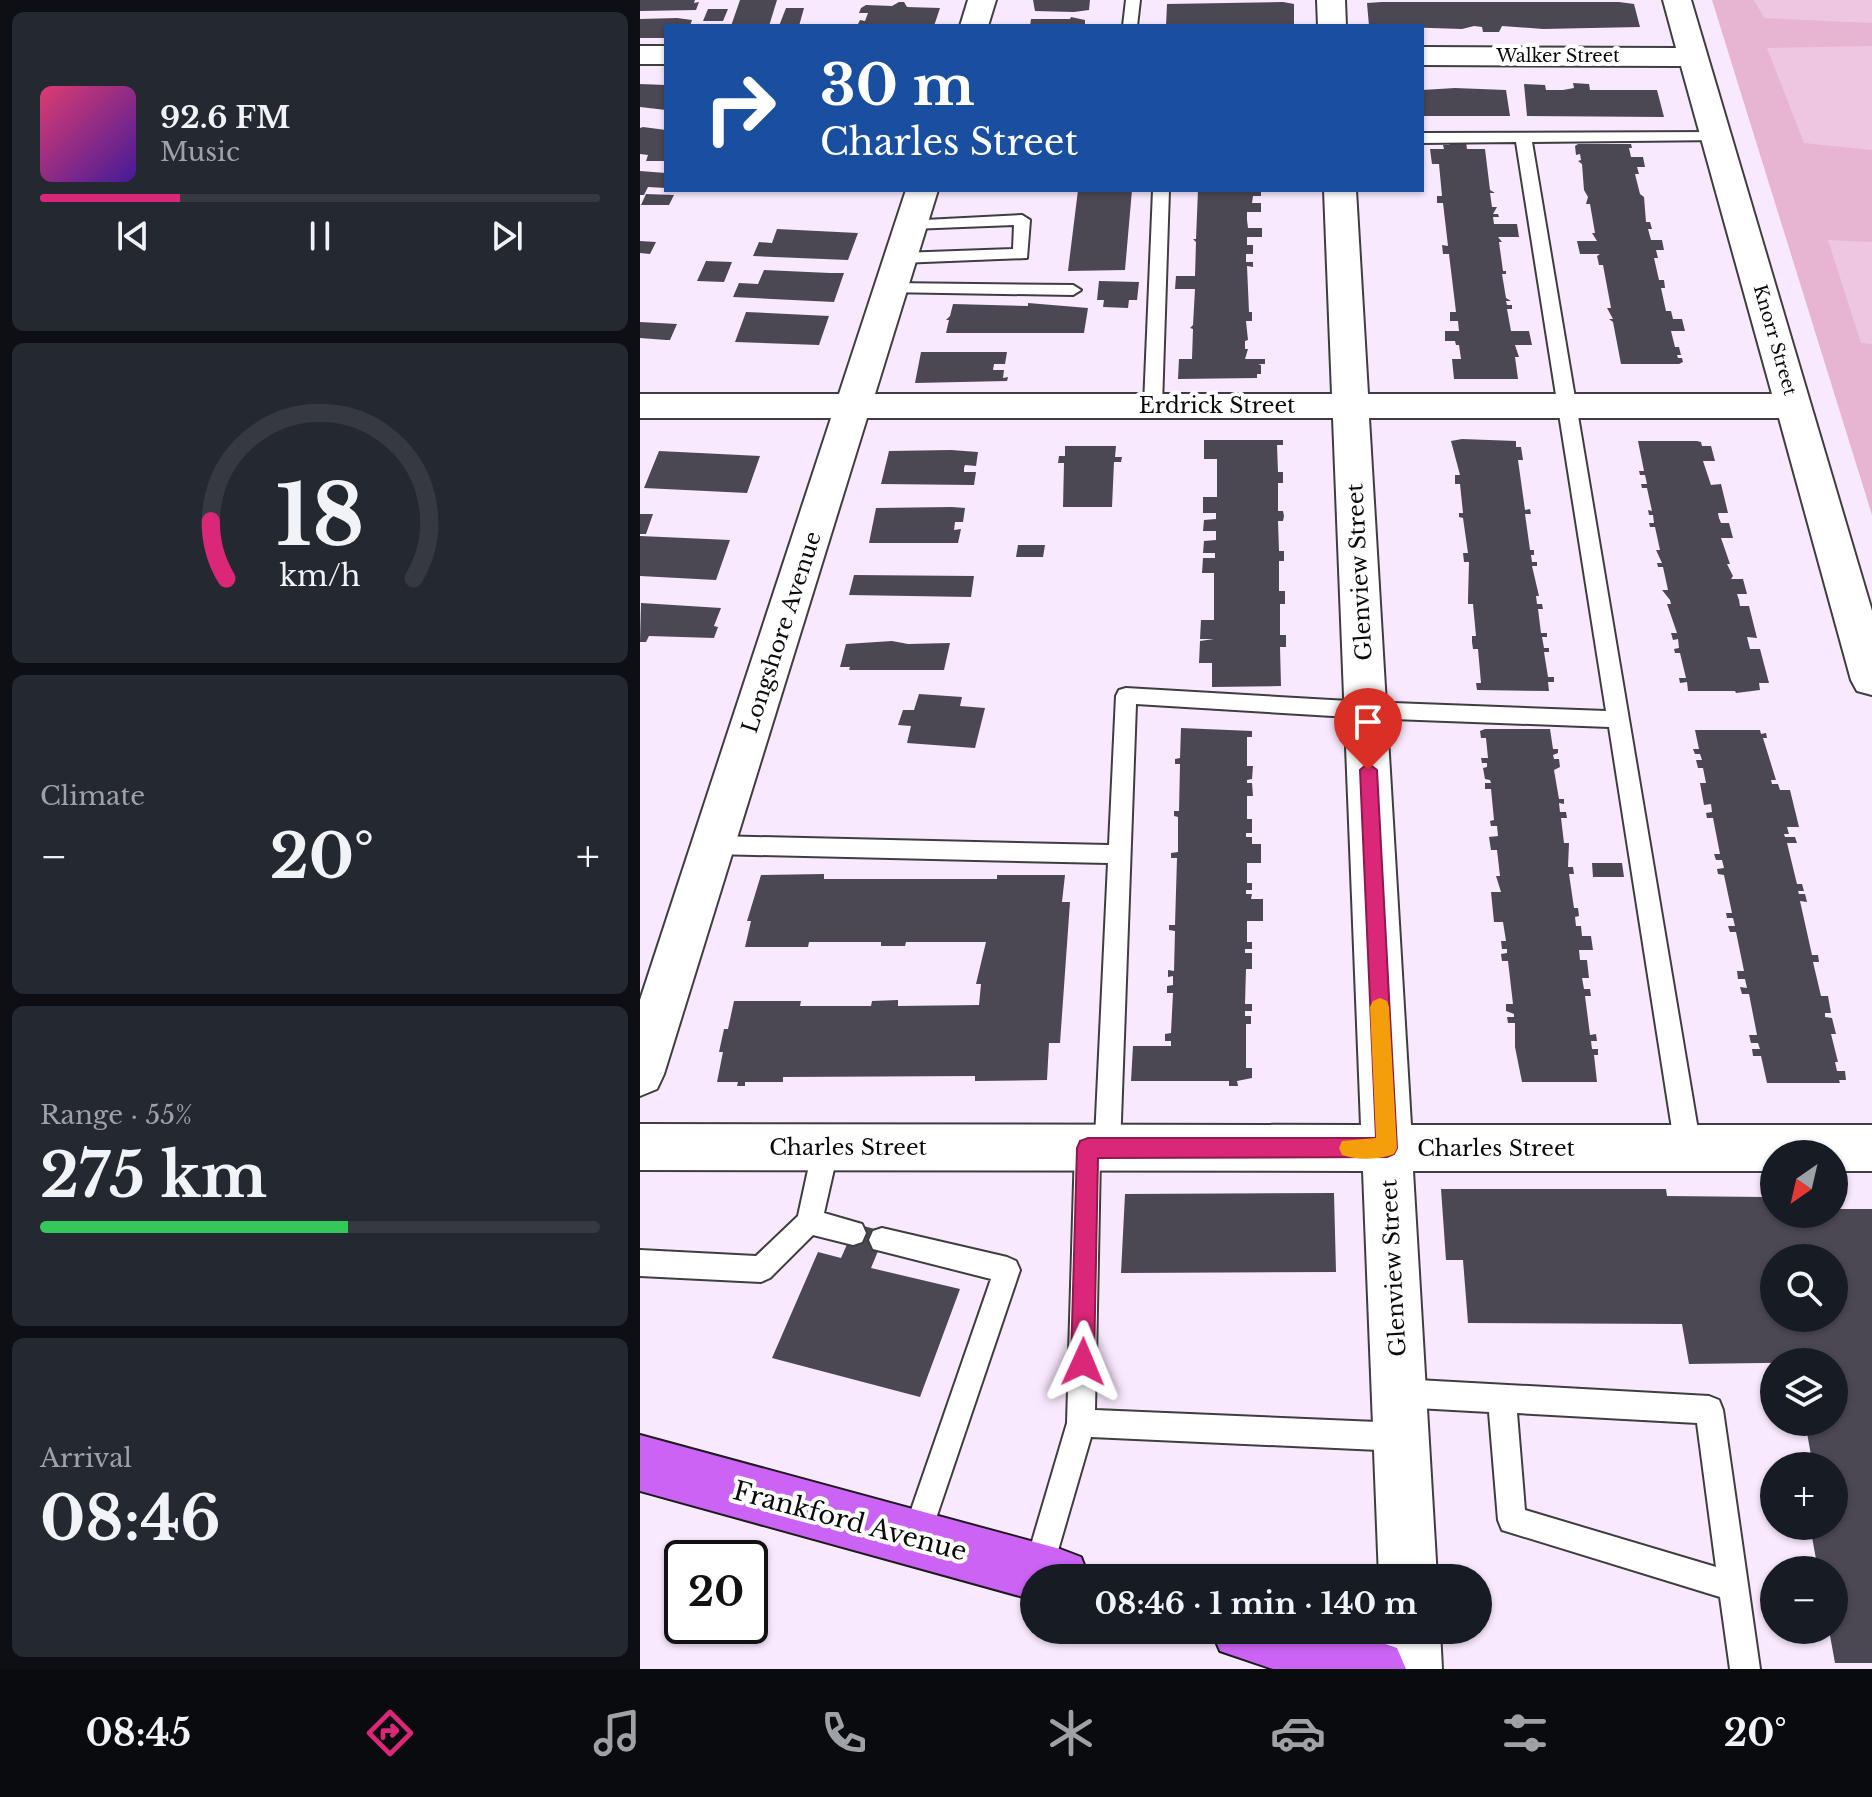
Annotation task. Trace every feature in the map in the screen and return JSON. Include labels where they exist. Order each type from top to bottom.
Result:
[{"type":"main road","name":"Frankford Avenue","points":[[640,1463],[1020,1567]]},
{"type":"main road","points":[[1289,1644],[1376,1669]]},
{"type":"street","points":[[975,24],[982,0]]},
{"type":"street","points":[[1331,0],[1332,24]]},
{"type":"street","name":"Knorr Street","points":[[1677,0],[1872,680]]},
{"type":"street","points":[[640,55],[664,55]]},
{"type":"street","name":"Walker Street","points":[[1424,56],[1693,57]]},
{"type":"street","name":"Glenview Street","points":[[1340,192],[1407,1564]]},
{"type":"street","name":"Longshore Avenue","points":[[640,1074],[906,240]]},
{"type":"street","name":"Erdrick Street","points":[[640,406],[1794,406]]},
{"type":"street","name":"Charles Street","points":[[640,1147],[1872,1148]]},
{"type":"street","points":[[1411,1644],[1412,1669]]},
{"type":"lane","points":[[1130,24],[1133,0]]},
{"type":"lane","points":[[1523,137],[1688,1148]]},
{"type":"lane","points":[[1424,138],[1717,137]]},
{"type":"lane","points":[[1153,405],[1161,192]]},
{"type":"lane","points":[[1022,220],[1021,254],[906,240],[1022,220]]},
{"type":"lane","points":[[906,240],[1073,290]]},
{"type":"lane","points":[[1051,1564],[1081,1423],[1119,854],[1126,696],[1366,710],[1619,719]]},
{"type":"lane","points":[[713,845],[1119,854]]},
{"type":"lane","points":[[640,1263],[761,1269],[809,1222],[826,1147]]},
{"type":"lane","points":[[809,1222],[853,1233]]},
{"type":"lane","points":[[882,1240],[1007,1270],[915,1540]]},
{"type":"lane","points":[[1081,1423],[1400,1415],[1502,1399],[1709,1410],[1745,1669]]},
{"type":"lane","points":[[1502,1399],[1512,1520],[1734,1587]]},
{"type":"shaded area","points":[[1712,0],[1872,0],[1872,515]]},
{"type":"shaded area","points":[[1754,0],[1872,0],[1872,23],[1764,18]]},
{"type":"shaded area","points":[[1872,46],[1872,150],[1804,143],[1767,48]]},
{"type":"shaded area","points":[[1828,240],[1872,242],[1872,344],[1861,343]]},
{"type":"building","points":[[640,0],[699,2],[696,10],[640,11]]},
{"type":"building","points":[[740,0],[777,0],[770,24],[732,24]]},
{"type":"building","points":[[1033,0],[1090,0],[1089,10],[1074,12],[1035,11]]},
{"type":"building","points":[[904,2],[907,7],[940,8],[935,24],[858,24],[860,20],[865,21],[868,13],[859,13],[866,5],[892,6]]},
{"type":"building","points":[[1283,2],[1294,4],[1294,24],[1166,24],[1167,4]]},
{"type":"building","points":[[1619,2],[1634,4],[1640,27],[1543,29],[1502,26],[1499,32],[1483,32],[1482,27],[1474,26],[1462,29],[1424,28],[1424,24],[1369,24],[1367,3]]},
{"type":"building","points":[[786,8],[804,8],[800,24],[780,24]]},
{"type":"building","points":[[708,9],[728,9],[723,21],[703,21]]},
{"type":"building","points":[[640,19],[692,20],[691,24],[664,24],[664,38],[640,38]]},
{"type":"building","points":[[1031,19],[1085,20],[1085,24],[1030,24]]},
{"type":"building","points":[[1573,83],[1589,84],[1590,90],[1657,90],[1664,117],[1527,116],[1524,84],[1545,85],[1546,90],[1563,90],[1574,88]]},
{"type":"building","points":[[640,84],[664,85],[664,110],[640,107]]},
{"type":"building","points":[[1424,90],[1506,90],[1510,116],[1424,116]]},
{"type":"building","points":[[640,128],[664,130],[664,161],[646,161],[648,155],[640,154]]},
{"type":"building","points":[[1449,142],[1466,142],[1467,149],[1485,149],[1490,190],[1495,193],[1490,193],[1492,207],[1497,207],[1493,214],[1499,217],[1493,217],[1494,224],[1517,224],[1519,237],[1498,237],[1502,242],[1499,242],[1503,271],[1506,271],[1502,274],[1506,298],[1511,301],[1506,301],[1507,305],[1512,305],[1512,309],[1507,309],[1511,331],[1529,331],[1532,345],[1515,345],[1519,357],[1515,357],[1518,379],[1454,379],[1452,359],[1461,359],[1459,345],[1455,341],[1445,341],[1445,331],[1459,331],[1458,321],[1450,321],[1450,312],[1456,312],[1449,254],[1443,254],[1442,245],[1448,246],[1443,203],[1437,203],[1437,196],[1442,196],[1439,164],[1432,164],[1430,149],[1444,149],[1443,145],[1450,145]]},
{"type":"building","points":[[1631,144],[1631,157],[1643,157],[1645,167],[1637,167],[1639,174],[1635,174],[1640,194],[1644,197],[1646,222],[1650,222],[1652,229],[1648,229],[1651,240],[1662,240],[1664,250],[1656,250],[1658,258],[1654,258],[1659,280],[1664,280],[1665,288],[1661,288],[1666,311],[1671,311],[1673,319],[1682,319],[1685,331],[1671,331],[1675,347],[1679,347],[1681,355],[1677,355],[1678,358],[1682,358],[1683,362],[1679,364],[1621,364],[1613,322],[1609,319],[1613,319],[1607,308],[1611,308],[1603,265],[1599,265],[1597,256],[1600,254],[1580,254],[1577,241],[1597,241],[1592,233],[1595,233],[1590,204],[1586,204],[1588,197],[1584,190],[1582,164],[1578,161],[1581,160],[1580,154],[1576,155],[1575,146]]},
{"type":"building","points":[[640,171],[664,173],[664,188],[648,187],[644,195],[640,195]]},
{"type":"building","points":[[1078,192],[1132,192],[1125,270],[1068,271]]},
{"type":"building","points":[[1198,192],[1261,192],[1261,196],[1253,196],[1252,203],[1261,203],[1261,212],[1247,212],[1247,220],[1248,228],[1262,228],[1262,237],[1247,237],[1247,245],[1253,245],[1253,254],[1246,254],[1246,262],[1253,262],[1253,267],[1247,266],[1252,321],[1246,321],[1248,340],[1245,341],[1245,349],[1248,349],[1245,359],[1265,359],[1265,364],[1258,364],[1261,365],[1261,374],[1257,374],[1257,378],[1178,379],[1179,359],[1192,359],[1193,329],[1190,328],[1193,325],[1195,289],[1175,289],[1176,276],[1195,276],[1196,242],[1193,239],[1196,239]]},
{"type":"building","points":[[646,194],[674,195],[669,205],[641,205]]},
{"type":"building","points":[[777,229],[858,233],[848,260],[753,256],[759,242],[772,243]]},
{"type":"building","points":[[640,241],[656,242],[650,254],[640,253]]},
{"type":"building","points":[[706,261],[732,262],[724,282],[697,281]]},
{"type":"building","points":[[764,270],[844,273],[834,302],[733,297],[739,283],[758,284]]},
{"type":"building","points":[[1099,281],[1139,282],[1137,300],[1129,300],[1128,308],[1103,307],[1104,300],[1097,300]]},
{"type":"building","points":[[1028,303],[1088,308],[1084,333],[946,333],[949,320],[946,320],[953,304],[1028,306]]},
{"type":"building","points":[[746,312],[829,316],[819,345],[735,342]]},
{"type":"building","points":[[640,322],[677,324],[670,340],[666,340],[640,338]]},
{"type":"building","points":[[921,352],[1007,352],[1005,364],[994,364],[993,370],[1004,370],[1003,378],[1008,377],[1007,381],[915,383]]},
{"type":"building","points":[[1204,440],[1283,440],[1283,445],[1277,445],[1278,472],[1283,472],[1283,483],[1278,483],[1278,511],[1283,511],[1284,516],[1283,521],[1278,521],[1279,551],[1284,551],[1284,561],[1279,561],[1279,591],[1285,591],[1285,604],[1280,604],[1280,635],[1286,635],[1286,647],[1280,647],[1281,686],[1212,687],[1212,663],[1199,663],[1200,641],[1214,639],[1200,639],[1201,620],[1214,620],[1214,573],[1202,573],[1203,558],[1215,558],[1215,553],[1203,553],[1204,541],[1216,540],[1216,531],[1203,531],[1204,520],[1216,519],[1216,513],[1203,513],[1203,497],[1217,497],[1217,459],[1204,459]]},
{"type":"building","points":[[1451,441],[1516,441],[1516,447],[1521,447],[1523,460],[1518,460],[1525,510],[1530,509],[1531,514],[1525,514],[1530,550],[1534,550],[1532,562],[1537,562],[1537,566],[1532,566],[1539,596],[1536,596],[1537,604],[1542,604],[1543,609],[1538,609],[1541,633],[1547,633],[1547,637],[1542,637],[1544,648],[1549,648],[1549,652],[1544,652],[1548,677],[1554,677],[1554,682],[1548,682],[1549,691],[1477,690],[1476,683],[1481,683],[1478,649],[1473,649],[1472,642],[1472,636],[1476,636],[1473,604],[1468,604],[1469,562],[1464,562],[1463,553],[1468,553],[1463,518],[1459,517],[1459,513],[1463,513],[1460,484],[1455,484],[1455,475],[1460,475]]},
{"type":"building","points":[[1638,441],[1697,441],[1702,446],[1711,446],[1715,461],[1703,461],[1711,485],[1721,484],[1728,513],[1718,513],[1719,518],[1721,523],[1729,523],[1733,538],[1721,538],[1730,564],[1727,564],[1733,576],[1731,579],[1743,579],[1747,594],[1737,594],[1740,606],[1749,606],[1757,638],[1747,637],[1750,649],[1760,649],[1769,683],[1759,683],[1760,690],[1736,693],[1688,691],[1687,682],[1680,683],[1679,678],[1686,678],[1680,653],[1675,653],[1674,649],[1679,648],[1678,639],[1673,640],[1671,633],[1677,633],[1667,604],[1671,604],[1670,600],[1662,590],[1668,590],[1663,567],[1658,567],[1657,563],[1662,563],[1656,550],[1660,550],[1655,527],[1650,527],[1649,523],[1654,523],[1653,515],[1649,515],[1648,510],[1652,511],[1647,488],[1642,488],[1641,484],[1647,484],[1645,475],[1640,475],[1639,471],[1644,471]]},
{"type":"building","points":[[1065,446],[1116,446],[1115,457],[1122,457],[1121,462],[1114,462],[1112,507],[1063,507],[1064,463],[1058,463],[1059,456],[1065,456]]},
{"type":"building","points":[[659,451],[760,456],[747,493],[644,488]]},
{"type":"building","points":[[889,451],[978,452],[976,466],[965,465],[964,468],[964,472],[976,472],[974,485],[881,484]]},
{"type":"building","points":[[876,508],[965,508],[963,522],[955,522],[954,530],[961,529],[958,543],[869,543]]},
{"type":"building","points":[[640,514],[653,514],[646,534],[640,534]]},
{"type":"building","points":[[640,536],[730,540],[716,580],[640,576]]},
{"type":"building","points":[[1018,545],[1045,545],[1043,557],[1016,557]]},
{"type":"building","points":[[854,575],[974,576],[971,597],[849,595]]},
{"type":"building","points":[[641,603],[721,608],[714,626],[718,627],[714,638],[649,636],[646,642],[640,642]]},
{"type":"building","points":[[892,641],[908,644],[950,643],[944,670],[849,670],[850,667],[840,667],[846,644]]},
{"type":"building","points":[[919,694],[962,697],[960,706],[985,708],[975,748],[907,743],[911,726],[898,725],[903,710],[914,710]]},
{"type":"building","points":[[1181,728],[1252,731],[1252,737],[1247,737],[1247,766],[1253,766],[1252,779],[1247,783],[1252,783],[1253,796],[1247,796],[1247,819],[1252,819],[1252,833],[1246,833],[1246,837],[1252,837],[1252,844],[1261,844],[1261,863],[1247,863],[1247,883],[1252,883],[1252,890],[1246,890],[1246,894],[1252,894],[1251,899],[1263,899],[1263,921],[1247,921],[1247,942],[1252,942],[1252,949],[1245,949],[1245,953],[1252,953],[1252,969],[1246,969],[1245,1004],[1252,1004],[1252,1011],[1245,1011],[1245,1016],[1251,1016],[1251,1024],[1246,1024],[1246,1068],[1252,1068],[1252,1078],[1237,1081],[1238,1086],[1229,1086],[1229,1081],[1131,1081],[1133,1046],[1171,1046],[1171,1041],[1165,1041],[1165,1034],[1171,1033],[1173,993],[1167,993],[1167,986],[1173,985],[1173,976],[1168,977],[1168,970],[1174,971],[1175,931],[1169,930],[1169,925],[1175,925],[1177,858],[1171,858],[1171,853],[1178,852],[1178,817],[1174,816],[1174,811],[1179,811],[1180,764],[1175,764],[1175,759],[1180,758]]},
{"type":"building","points":[[1550,729],[1553,749],[1558,749],[1558,753],[1553,755],[1554,759],[1559,759],[1560,767],[1554,770],[1559,799],[1564,799],[1564,804],[1559,803],[1560,812],[1566,812],[1567,818],[1561,818],[1564,843],[1569,843],[1568,867],[1573,867],[1574,874],[1569,874],[1574,908],[1578,908],[1576,926],[1581,926],[1582,936],[1591,936],[1593,950],[1579,950],[1580,960],[1587,960],[1589,978],[1582,978],[1584,989],[1590,989],[1591,996],[1585,996],[1590,1035],[1596,1034],[1597,1041],[1591,1041],[1592,1049],[1598,1049],[1598,1055],[1594,1055],[1597,1082],[1522,1082],[1515,1047],[1515,1023],[1508,1023],[1507,1017],[1514,1017],[1514,1014],[1506,1011],[1506,1004],[1513,1004],[1508,961],[1502,961],[1501,954],[1507,953],[1507,949],[1502,949],[1501,941],[1506,941],[1503,922],[1494,922],[1491,892],[1501,892],[1496,876],[1500,876],[1497,850],[1491,850],[1489,837],[1498,836],[1497,826],[1491,826],[1490,821],[1494,820],[1491,789],[1485,789],[1485,783],[1491,783],[1485,779],[1483,768],[1487,767],[1487,763],[1482,763],[1481,758],[1488,758],[1486,738],[1481,738],[1480,731]]},
{"type":"building","points":[[1695,730],[1760,730],[1761,734],[1766,733],[1767,738],[1763,738],[1776,780],[1771,780],[1772,784],[1778,784],[1780,790],[1790,790],[1799,827],[1787,827],[1789,834],[1784,834],[1785,837],[1795,837],[1797,843],[1787,843],[1797,884],[1802,884],[1804,891],[1798,891],[1799,894],[1805,894],[1807,902],[1800,901],[1812,955],[1818,955],[1819,962],[1813,962],[1821,996],[1828,996],[1831,1013],[1825,1013],[1825,1017],[1832,1018],[1836,1034],[1831,1034],[1838,1062],[1835,1062],[1837,1071],[1845,1071],[1846,1080],[1839,1080],[1840,1083],[1767,1083],[1761,1056],[1753,1056],[1752,1049],[1760,1049],[1758,1043],[1751,1043],[1749,1035],[1757,1035],[1749,994],[1742,994],[1740,987],[1747,988],[1745,979],[1738,979],[1737,971],[1744,971],[1736,932],[1730,932],[1728,926],[1735,926],[1733,918],[1727,918],[1726,913],[1732,913],[1724,875],[1718,874],[1717,869],[1724,868],[1722,860],[1716,860],[1714,854],[1720,854],[1713,818],[1707,818],[1706,813],[1712,812],[1711,804],[1704,805],[1700,783],[1706,783],[1703,768],[1698,768],[1696,760],[1702,760],[1700,754],[1695,754],[1693,749],[1699,749]]},
{"type":"building","points":[[1592,863],[1622,863],[1624,877],[1593,877]]},
{"type":"building","points":[[824,874],[824,879],[997,879],[997,875],[1065,875],[1062,902],[1070,902],[1060,1043],[1049,1043],[1047,1080],[975,1081],[975,1076],[783,1077],[783,1082],[745,1082],[745,1086],[737,1086],[738,1082],[717,1082],[723,1052],[719,1052],[734,1001],[801,1001],[800,1006],[871,1006],[872,1001],[898,1000],[898,1006],[979,1005],[981,984],[976,984],[986,942],[906,942],[905,946],[881,946],[881,942],[809,942],[808,947],[745,947],[751,921],[747,921],[761,875]]},
{"type":"building","points":[[1441,1189],[1666,1189],[1667,1196],[1760,1197],[1760,1228],[1848,1228],[1848,1209],[1872,1209],[1872,1663],[1835,1663],[1832,1644],[1848,1644],[1848,1556],[1815,1556],[1813,1540],[1848,1540],[1848,1452],[1810,1452],[1808,1436],[1848,1436],[1848,1348],[1760,1348],[1760,1363],[1689,1364],[1682,1324],[1468,1323],[1463,1260],[1446,1260]]},
{"type":"building","points":[[1334,1193],[1336,1272],[1121,1273],[1125,1194]]},
{"type":"building","points":[[856,1224],[886,1232],[871,1268],[960,1289],[920,1397],[772,1358],[818,1252],[841,1258]]},
{"type":"slow traffic","points":[[1350,1148],[1387,1148],[1380,1007]]},
{"type":"route","points":[[1083,1362],[1088,1148],[1387,1148],[1368,770]]}]
